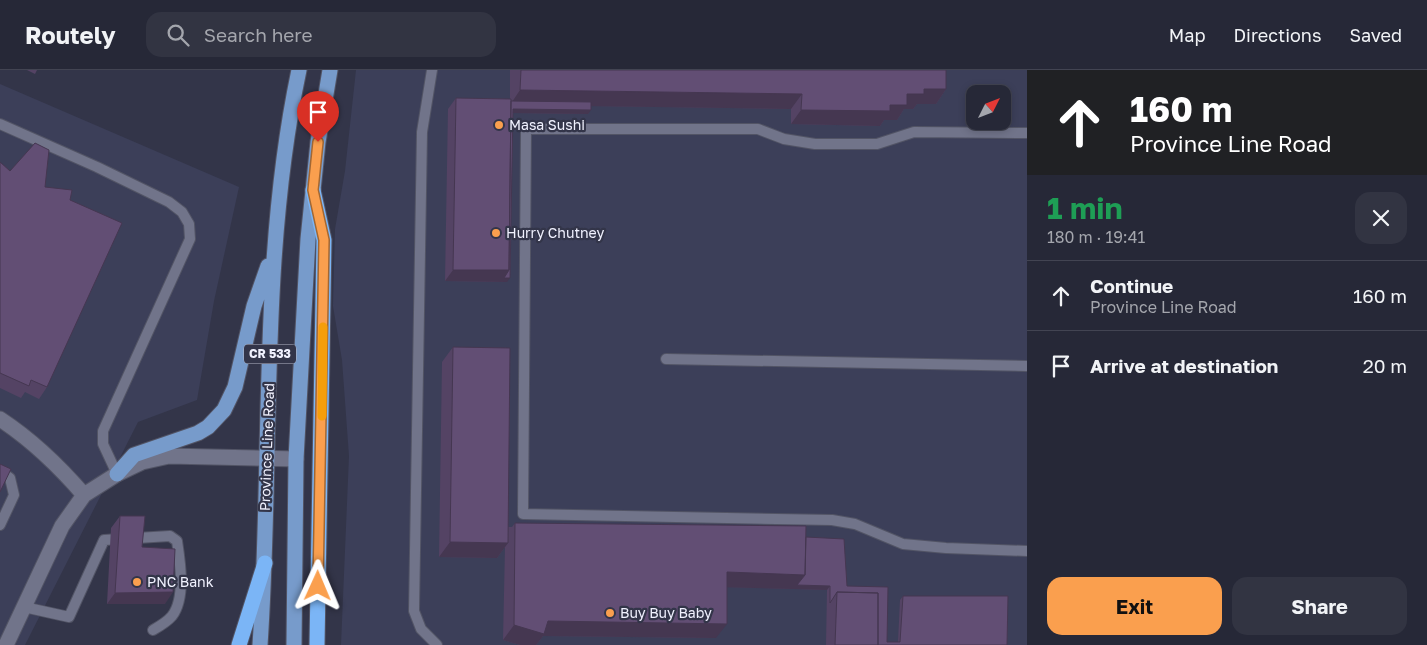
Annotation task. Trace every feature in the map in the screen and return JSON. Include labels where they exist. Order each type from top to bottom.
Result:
[{"type":"highway","points":[[313,190],[324,240],[317,645]]},
{"type":"highway","points":[[239,645],[264,563]]},
{"type":"main road","name":"Province Line Road","points":[[260,645],[274,251],[286,142],[298,70]]},
{"type":"main road","name":"CR 533","points":[[294,645],[296,459],[302,335],[318,142],[330,70]]},
{"type":"main road","points":[[117,474],[134,455],[198,434],[208,427],[224,410],[235,387],[254,306],[274,251]]},
{"type":"street","points":[[0,419],[20,432],[39,449],[66,474],[84,496]]},
{"type":"street","points":[[6,645],[62,526],[84,496],[117,474],[142,462],[169,456],[296,459]]},
{"type":"lane","points":[[432,70],[422,132],[414,612],[421,629],[437,645]]},
{"type":"lane","points":[[0,124],[97,167],[169,202],[182,212],[189,224],[190,239],[103,431],[103,444],[117,474]]},
{"type":"lane","points":[[1027,133],[914,132],[877,144],[815,144],[784,139],[758,129],[526,129],[523,514],[832,520],[855,524],[903,544],[1027,552]]},
{"type":"lane","points":[[666,359],[1027,366]]},
{"type":"lane","points":[[0,471],[10,478],[14,494],[0,525]]},
{"type":"lane","points":[[24,607],[69,617],[104,540],[170,536],[177,541],[180,556],[180,598],[173,615],[153,630]]},
{"type":"shaded area","points":[[356,70],[1027,70],[1027,645],[341,645],[349,456],[342,360],[333,306],[335,229],[345,171]]},
{"type":"shaded area","points":[[0,84],[239,187],[214,301],[197,400],[138,422],[25,645],[0,645]]},
{"type":"building","points":[[521,70],[946,70],[946,89],[924,89],[924,94],[907,94],[907,105],[890,105],[890,111],[801,110],[802,94],[520,90]]},
{"type":"building","points":[[456,98],[511,99],[509,270],[453,270]]},
{"type":"building","points":[[511,101],[591,102],[591,110],[513,109],[510,278],[504,278],[509,270]]},
{"type":"building","points":[[35,143],[49,150],[45,187],[72,190],[70,200],[122,223],[47,387],[31,380],[29,386],[0,373],[0,162],[10,171]]},
{"type":"building","points":[[453,347],[510,348],[508,543],[450,542]]},
{"type":"building","points":[[0,464],[11,469],[0,492]]},
{"type":"building","name":"PNC Bank","points":[[120,516],[145,516],[142,547],[175,549],[173,592],[115,593]]},
{"type":"building","name":"Buy Buy Baby","points":[[515,523],[806,526],[805,575],[727,572],[727,624],[548,621],[544,634],[514,625]]},
{"type":"building","points":[[806,537],[844,539],[847,586],[888,587],[887,642],[900,642],[903,596],[1008,596],[1007,645],[878,645],[878,593],[837,592],[830,603],[830,586],[797,585],[805,575]]},
{"type":"building","points":[[837,592],[878,593],[878,645],[835,645]]},
{"type":"slow traffic","points":[[322,416],[323,327]]},
{"type":"place","name":"Masa Sushi","points":[[499,125]]},
{"type":"place","name":"Hurry Chutney","points":[[496,233]]},
{"type":"place","name":"PNC Bank","points":[[137,582]]},
{"type":"place","name":"Buy Buy Baby","points":[[610,613]]},
{"type":"route","points":[[318,142],[313,190],[324,240],[318,586]]}]
